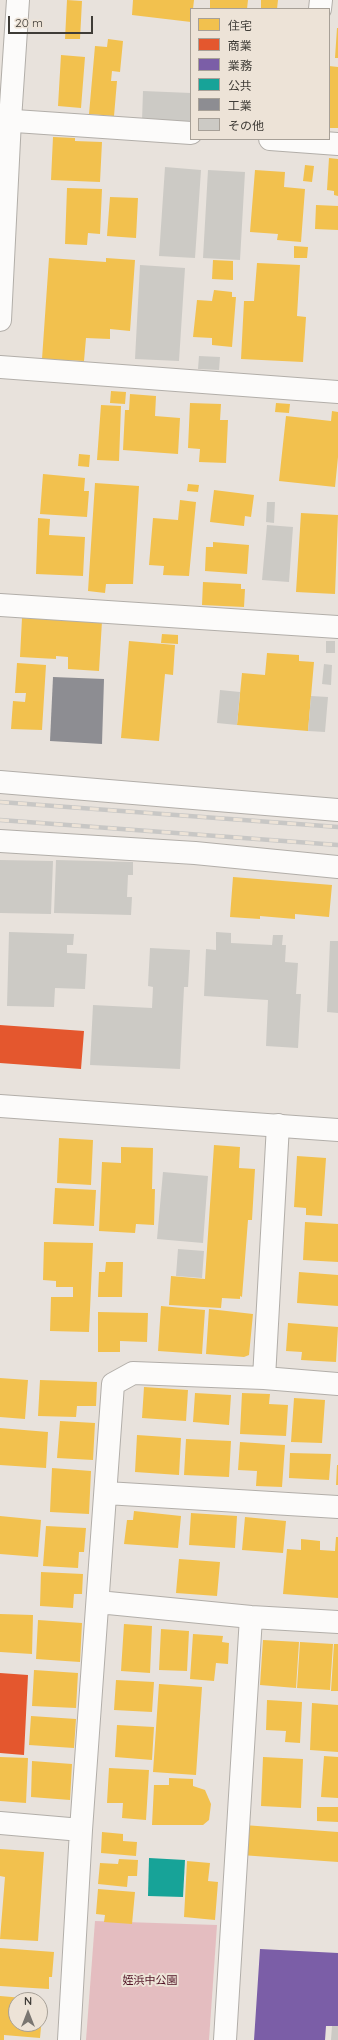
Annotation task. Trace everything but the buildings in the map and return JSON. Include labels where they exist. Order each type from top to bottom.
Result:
[{"type":"street","points":[[0,320],[5,120],[18,0]]},
{"type":"street","points":[[5,120],[190,133]]},
{"type":"street","points":[[292,140],[338,144]]},
{"type":"street","points":[[0,367],[338,392]]},
{"type":"street","points":[[0,605],[338,627]]},
{"type":"street","points":[[0,782],[338,810]]},
{"type":"street","points":[[0,841],[195,853],[338,866]]},
{"type":"street","points":[[0,1106],[338,1130]]},
{"type":"street","points":[[264,1378],[278,1125]]},
{"type":"street","points":[[69,2040],[81,1830],[113,1384],[133,1373],[264,1378],[338,1384]]},
{"type":"street","points":[[106,1493],[338,1507]]},
{"type":"street","points":[[98,1602],[251,1617],[338,1622]]},
{"type":"street","points":[[225,2040],[251,1617]]},
{"type":"street","points":[[0,1823],[81,1830]]},
{"type":"green space","name":"姪浜中公園","points":[[95,1921],[217,1925],[209,2040],[86,2040]]},
{"type":"railway","points":[[0,802],[338,827]]},
{"type":"railway","points":[[0,820],[338,845]]}]
